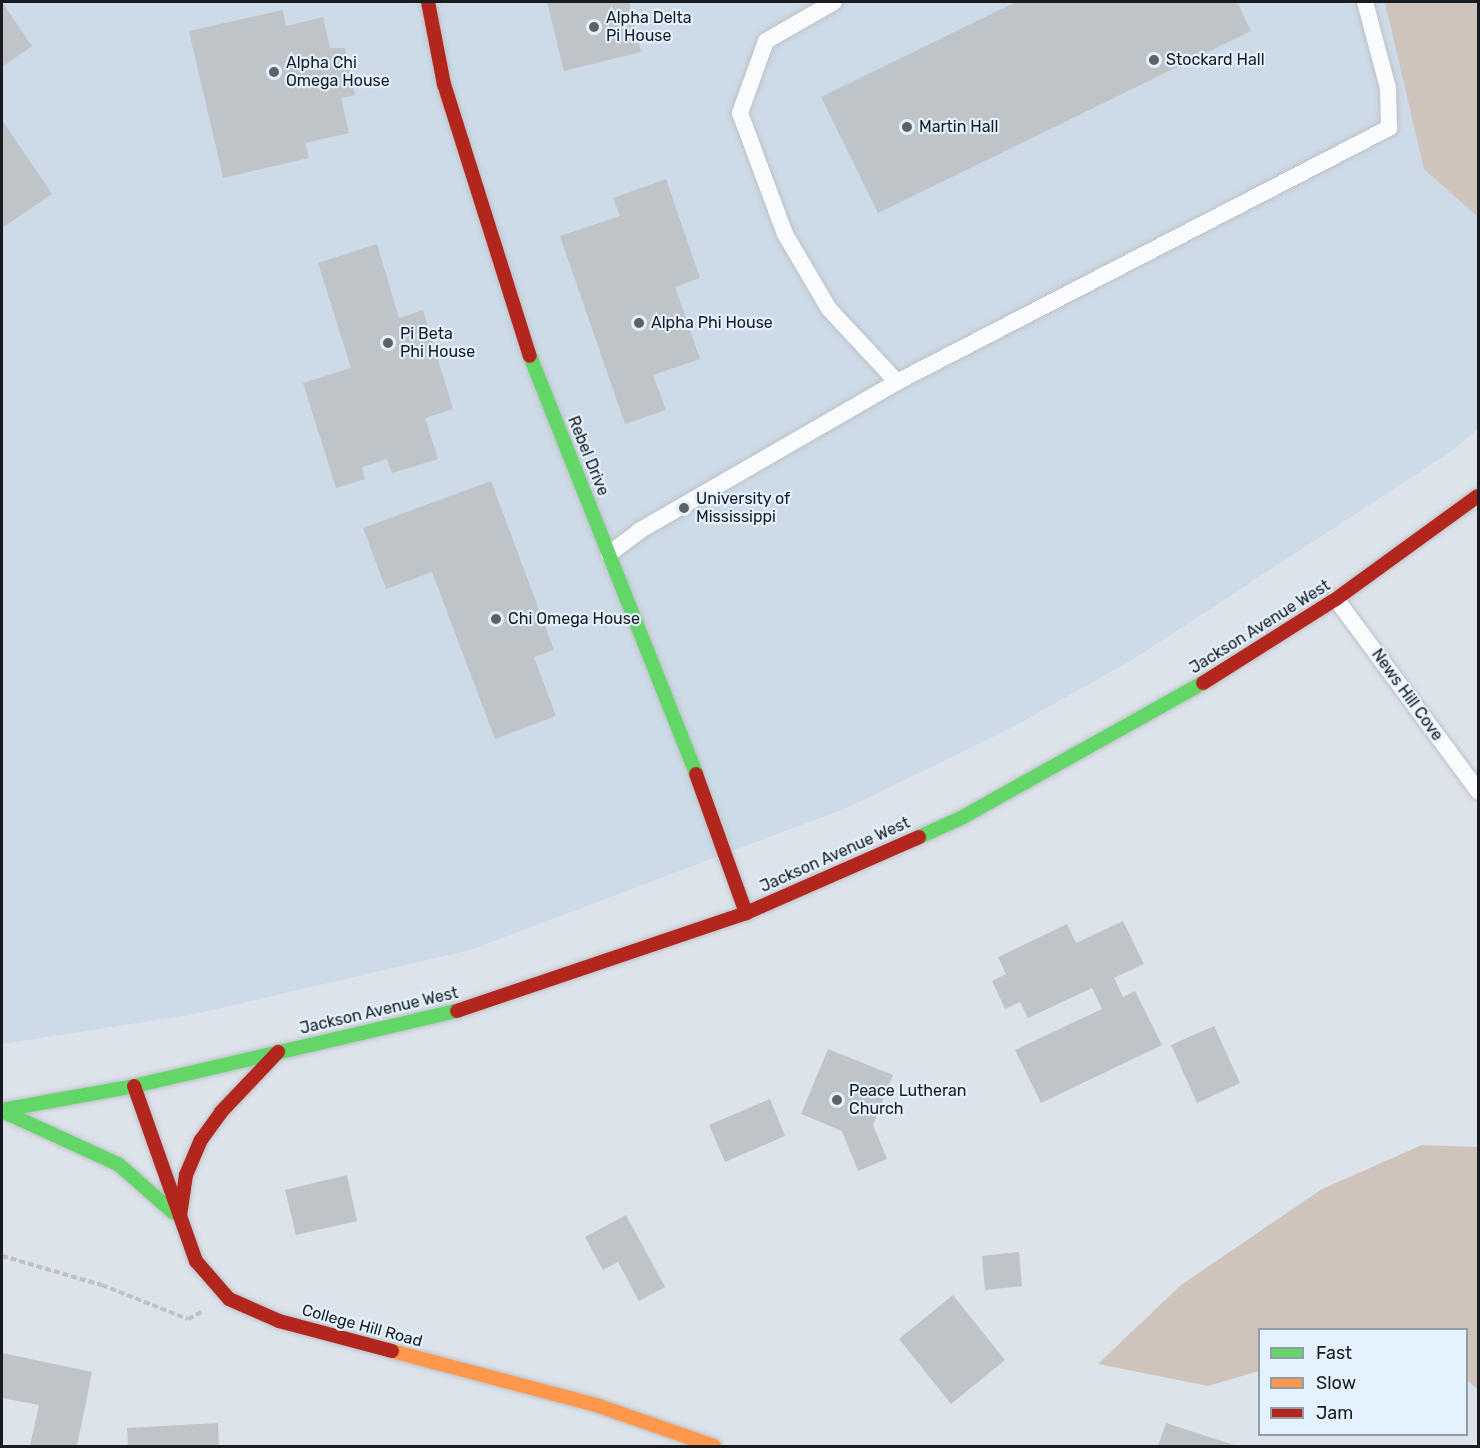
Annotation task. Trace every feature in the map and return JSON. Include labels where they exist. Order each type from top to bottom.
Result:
[{"type":"street","name":"Rebel Drive","points":[[428,2],[444,84],[521,333],[727,852],[746,913]]},
{"type":"street","name":"Jackson Avenue West","points":[[2,1111],[134,1086],[454,1012],[590,969],[746,913],[963,817],[1164,707],[1336,598],[1479,496]]},
{"type":"street","points":[[180,1218],[186,1175],[201,1140],[221,1112],[278,1052]]},
{"type":"street","name":"College Hill Road","points":[[134,1086],[196,1261],[229,1299],[279,1321],[596,1405],[714,1446]]},
{"type":"street","points":[[2,1111],[118,1164],[180,1218]]},
{"type":"lane","points":[[834,2],[766,41],[740,114],[785,234],[829,309],[897,382]]},
{"type":"lane","points":[[609,554],[639,531],[897,382],[1389,128],[1388,88],[1365,2]]},
{"type":"lane","name":"News Hill Cove","points":[[1336,598],[1479,791]]},
{"type":"path","points":[[2,1256],[102,1285],[188,1319],[229,1299]]},
{"type":"shaded area","name":"University of Mississippi","points":[[2,2],[1478,2],[1478,429],[1456,448],[1132,660],[1007,730],[849,807],[470,950],[195,1014],[2,1044]]},
{"type":"shaded area","points":[[1385,2],[1478,2],[1478,217],[1424,169]]},
{"type":"shaded area","points":[[1422,1145],[1478,1147],[1478,1390],[1468,1381],[1468,1328],[1258,1328],[1258,1371],[1208,1386],[1098,1364],[1181,1285],[1322,1189]]},
{"type":"building","points":[[2,2],[32,46],[2,67]]},
{"type":"building","name":"Alpha Delta Pi House","points":[[547,2],[629,2],[641,52],[564,71]]},
{"type":"building","points":[[1016,2],[1237,2],[1251,31],[878,213],[821,97]]},
{"type":"building","name":"Alpha Chi Omega House","points":[[283,10],[286,26],[323,17],[330,48],[345,48],[355,95],[341,98],[349,133],[305,143],[309,158],[223,178],[189,31]]},
{"type":"building","points":[[2,120],[52,194],[2,228]]},
{"type":"building","name":"Alpha Phi House","points":[[666,179],[700,278],[675,287],[700,359],[653,375],[666,410],[625,424],[560,236],[620,216],[613,198]]},
{"type":"building","name":"Pi Beta Phi House","points":[[377,244],[399,318],[423,310],[453,409],[425,418],[438,459],[392,473],[387,459],[362,467],[365,479],[336,488],[303,383],[351,368],[318,263]]},
{"type":"building","name":"Chi Omega House","points":[[491,481],[554,650],[534,657],[556,716],[495,739],[432,572],[386,589],[363,528]]},
{"type":"building","points":[[1123,921],[1144,964],[1114,978],[1123,997],[1135,991],[1162,1045],[1041,1103],[1015,1050],[1102,1009],[1092,988],[1028,1018],[1020,1002],[1005,1009],[992,981],[1006,974],[998,957],[1067,924],[1076,943]]},
{"type":"building","points":[[1214,1026],[1240,1083],[1197,1103],[1171,1045]]},
{"type":"building","points":[[828,1049],[893,1075],[873,1125],[887,1159],[858,1171],[842,1131],[801,1114]]},
{"type":"building","points":[[770,1099],[785,1136],[725,1162],[709,1125]]},
{"type":"building","points":[[347,1175],[357,1221],[296,1235],[285,1190]]},
{"type":"building","points":[[626,1215],[665,1287],[639,1301],[618,1262],[603,1270],[585,1237]]},
{"type":"building","points":[[1019,1252],[1022,1286],[985,1290],[982,1256]]},
{"type":"building","points":[[953,1295],[1005,1360],[951,1404],[899,1339]]},
{"type":"building","points":[[2,1353],[92,1372],[77,1446],[30,1446],[39,1405],[2,1398]]},
{"type":"building","points":[[218,1423],[219,1446],[128,1446],[127,1428]]},
{"type":"building","points":[[1166,1423],[1237,1446],[1158,1446]]},
{"type":"traffic: fast","points":[[530,356],[696,774]]},
{"type":"traffic: fast","points":[[919,837],[963,817],[1203,683]]},
{"type":"traffic: fast","points":[[2,1110],[134,1086],[457,1011]]},
{"type":"traffic: fast","points":[[2,1111],[118,1164],[174,1213]]},
{"type":"traffic: slow","points":[[392,1351],[596,1405],[714,1446]]},
{"type":"traffic: jam","points":[[428,2],[444,84],[530,356]]},
{"type":"traffic: jam","points":[[1203,683],[1336,599],[1478,496]]},
{"type":"traffic: jam","points":[[696,774],[746,913]]},
{"type":"traffic: jam","points":[[457,1011],[746,913],[919,837]]},
{"type":"traffic: jam","points":[[180,1216],[186,1175],[201,1140],[221,1112],[278,1052]]},
{"type":"traffic: jam","points":[[134,1086],[196,1261],[229,1299],[279,1321],[392,1351]]},
{"type":"place","name":"Alpha Delta Pi House","points":[[594,27]]},
{"type":"place","name":"Stockard Hall","points":[[1154,60]]},
{"type":"place","name":"Alpha Chi Omega House","points":[[274,72]]},
{"type":"place","name":"Martin Hall","points":[[907,127]]},
{"type":"place","name":"Alpha Phi House","points":[[639,323]]},
{"type":"place","name":"Pi Beta Phi House","points":[[388,343]]},
{"type":"place","name":"University of Mississippi","points":[[684,508]]},
{"type":"place","name":"Chi Omega House","points":[[496,619]]},
{"type":"place","name":"Peace Lutheran Church","points":[[837,1100]]}]
